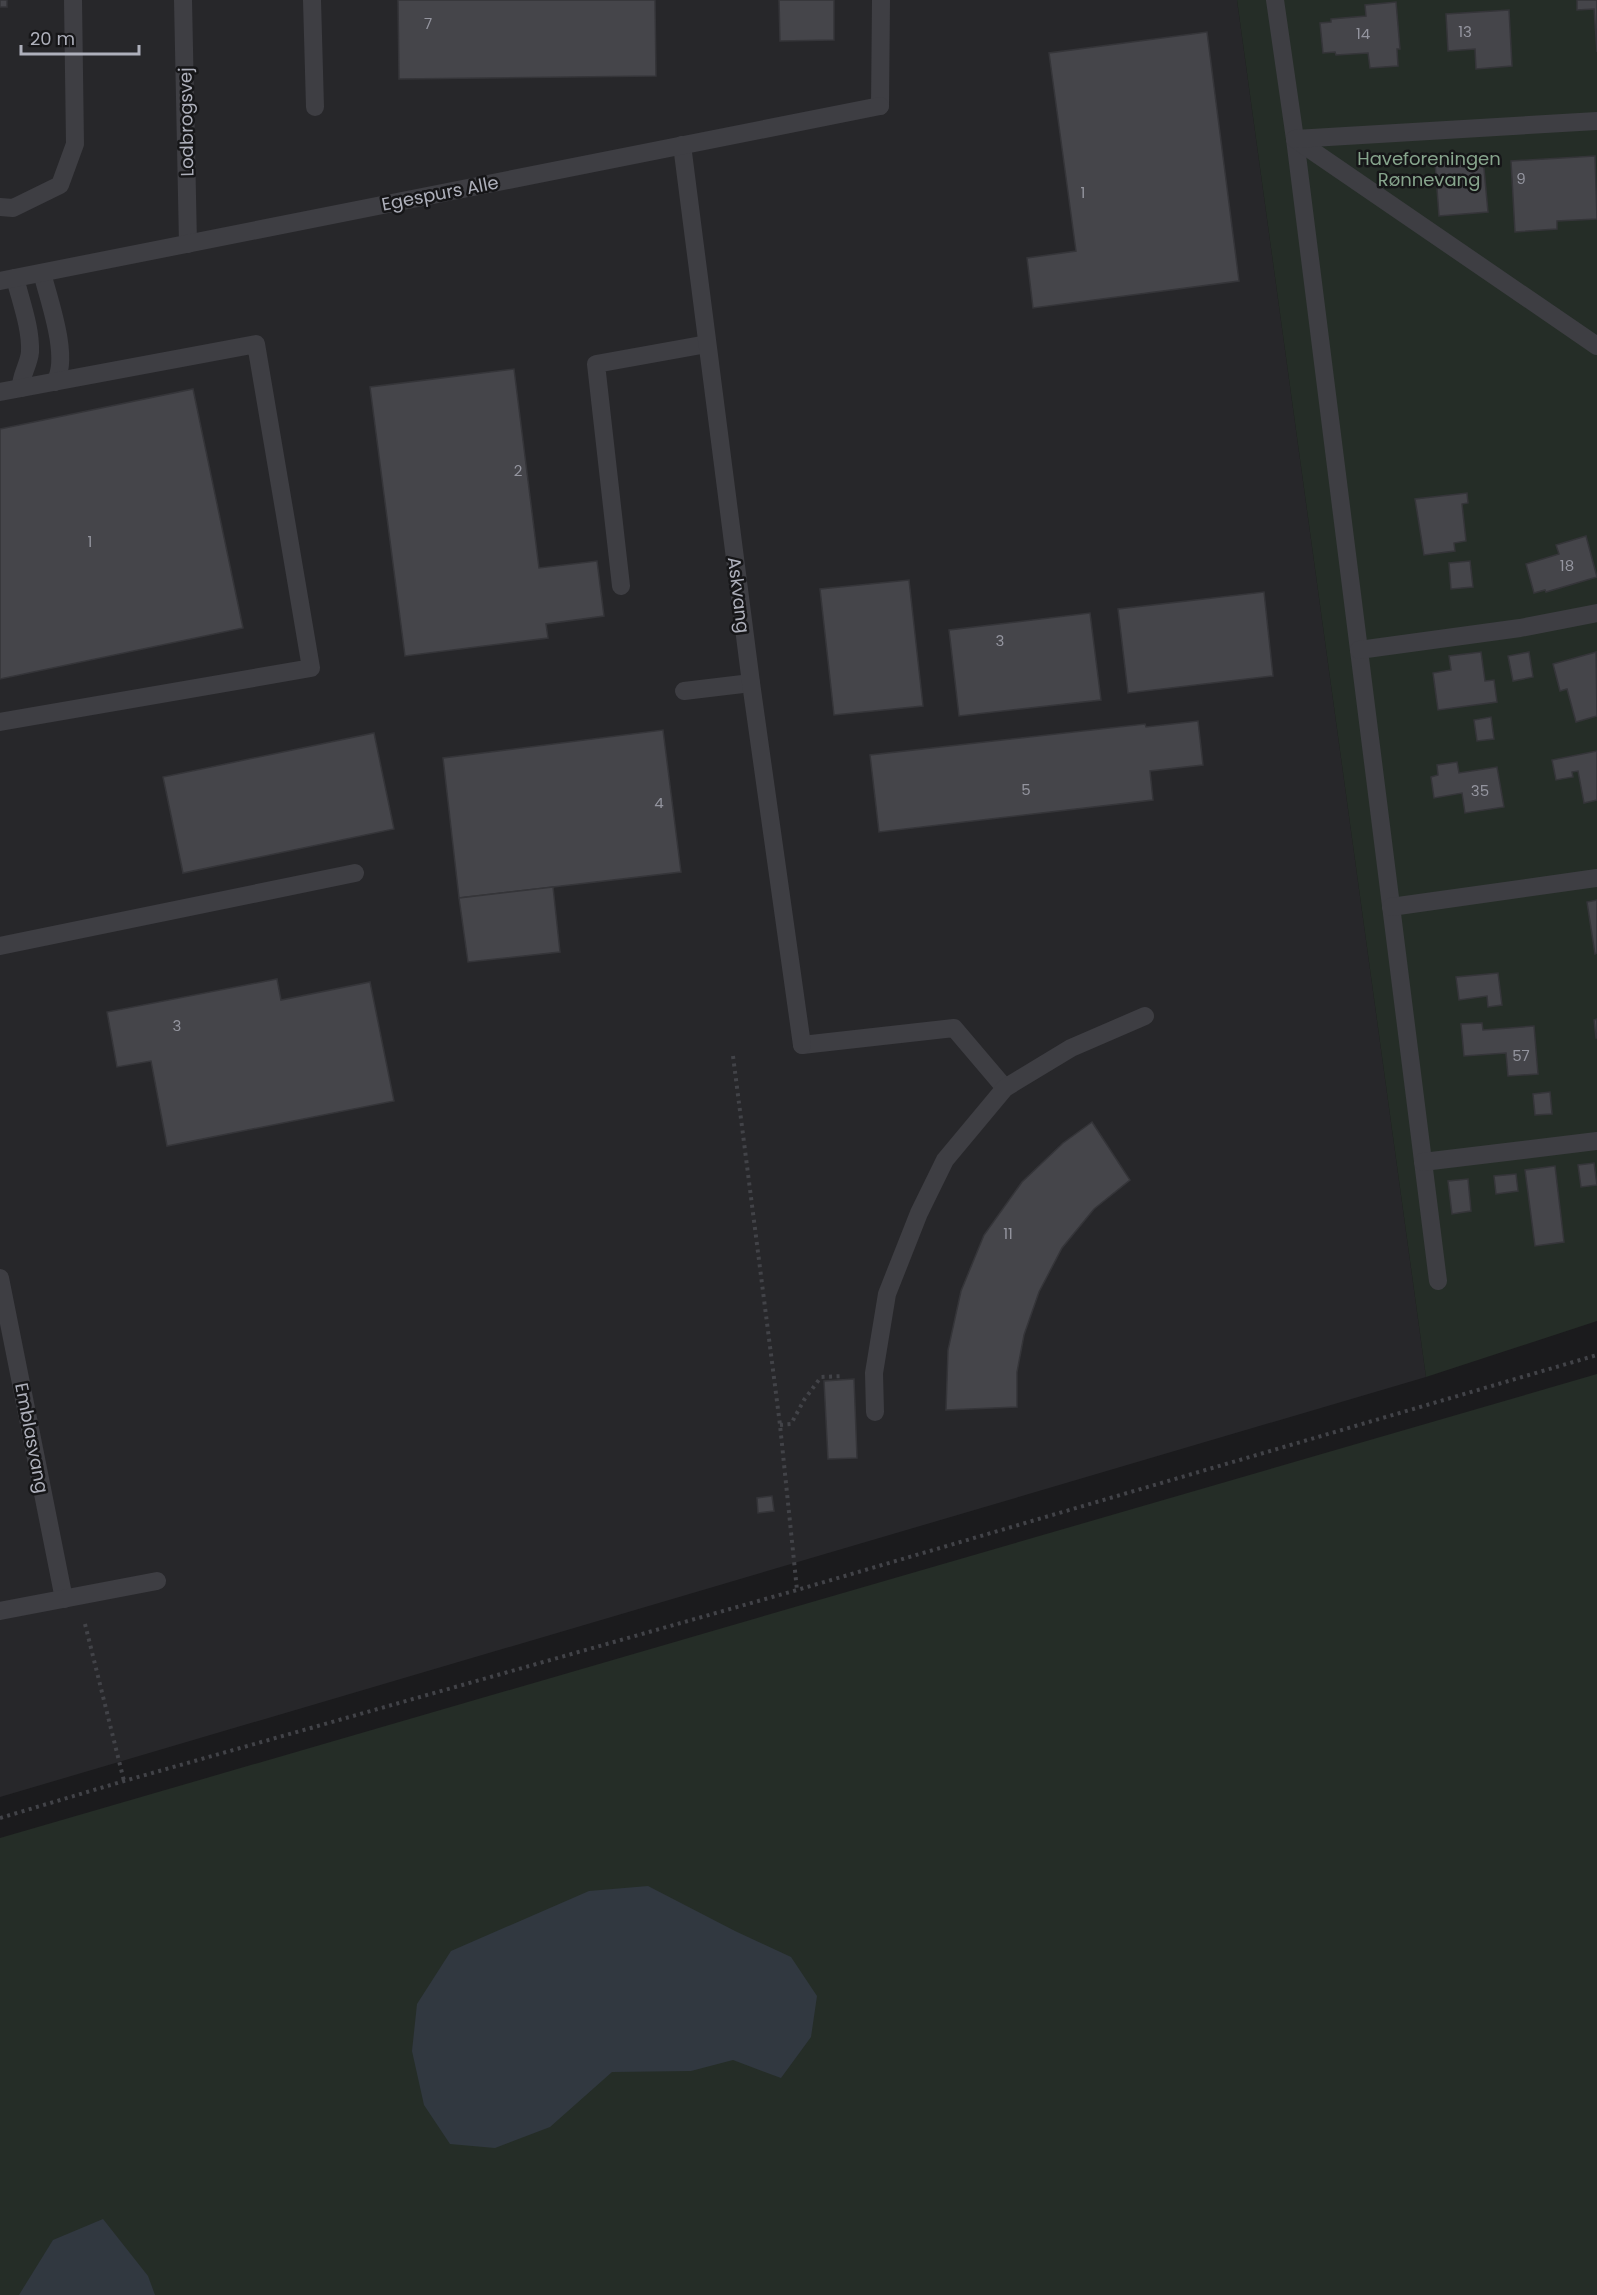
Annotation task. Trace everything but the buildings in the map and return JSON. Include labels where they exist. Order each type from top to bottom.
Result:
[{"type":"street","points":[[0,207],[13,208],[60,185],[75,144],[73,0]]},
{"type":"street","name":"Lodbrogsvej","points":[[183,0],[188,244]]},
{"type":"street","points":[[312,0],[315,107]]},
{"type":"street","name":"Egespurs Alle","points":[[8,279],[880,106],[881,0]]},
{"type":"street","points":[[1275,0],[1295,139],[1438,1281]]},
{"type":"street","points":[[1295,139],[1597,122]]},
{"type":"street","points":[[1295,139],[1597,346]]},
{"type":"street","name":"Askvang","points":[[682,144],[751,683],[802,1045],[954,1028],[1005,1088]]},
{"type":"street","points":[[42,273],[58,334],[60,375],[55,382]]},
{"type":"street","points":[[8,279],[30,340],[28,363],[20,380],[21,388]]},
{"type":"street","points":[[0,392],[256,344],[311,668],[0,722]]},
{"type":"street","points":[[621,586],[596,364],[707,344]]},
{"type":"street","points":[[1359,650],[1520,628],[1597,613]]},
{"type":"street","points":[[684,691],[751,683]]},
{"type":"street","points":[[0,946],[355,873]]},
{"type":"street","points":[[1391,907],[1597,878]]},
{"type":"street","points":[[875,1412],[874,1374],[887,1294],[919,1213],[945,1160],[1005,1088],[1071,1047],[1145,1016]]},
{"type":"street","points":[[1423,1162],[1597,1141]]},
{"type":"street","name":"Emblasvang","points":[[0,1278],[64,1599]]},
{"type":"street","points":[[0,1611],[157,1581]]},
{"type":"path","points":[[733,1056],[780,1425],[797,1590]]},
{"type":"path","points":[[0,1818],[797,1590],[1597,1355]]},
{"type":"path","points":[[780,1425],[791,1424],[804,1400],[821,1377],[874,1374]]},
{"type":"path","points":[[64,1599],[83,1615],[124,1781]]},
{"type":"shaded area","points":[[0,0],[1237,0],[1426,1377],[0,1797]]},
{"type":"shaded area","points":[[648,1886],[791,1957],[817,1996],[811,2037],[781,2078],[733,2060],[691,2071],[612,2072],[550,2127],[495,2148],[450,2144],[424,2105],[412,2051],[417,2004],[451,1951],[589,1891]]},
{"type":"shaded area","points":[[103,2219],[148,2276],[155,2295],[19,2295],[53,2240]]},
{"type":"green space","name":"Haveforeningen Rønnevang","points":[[1237,0],[1597,0],[1597,1321],[1426,1377]]},
{"type":"green space","points":[[1597,1374],[1597,2295],[0,2295],[0,1838]]}]
